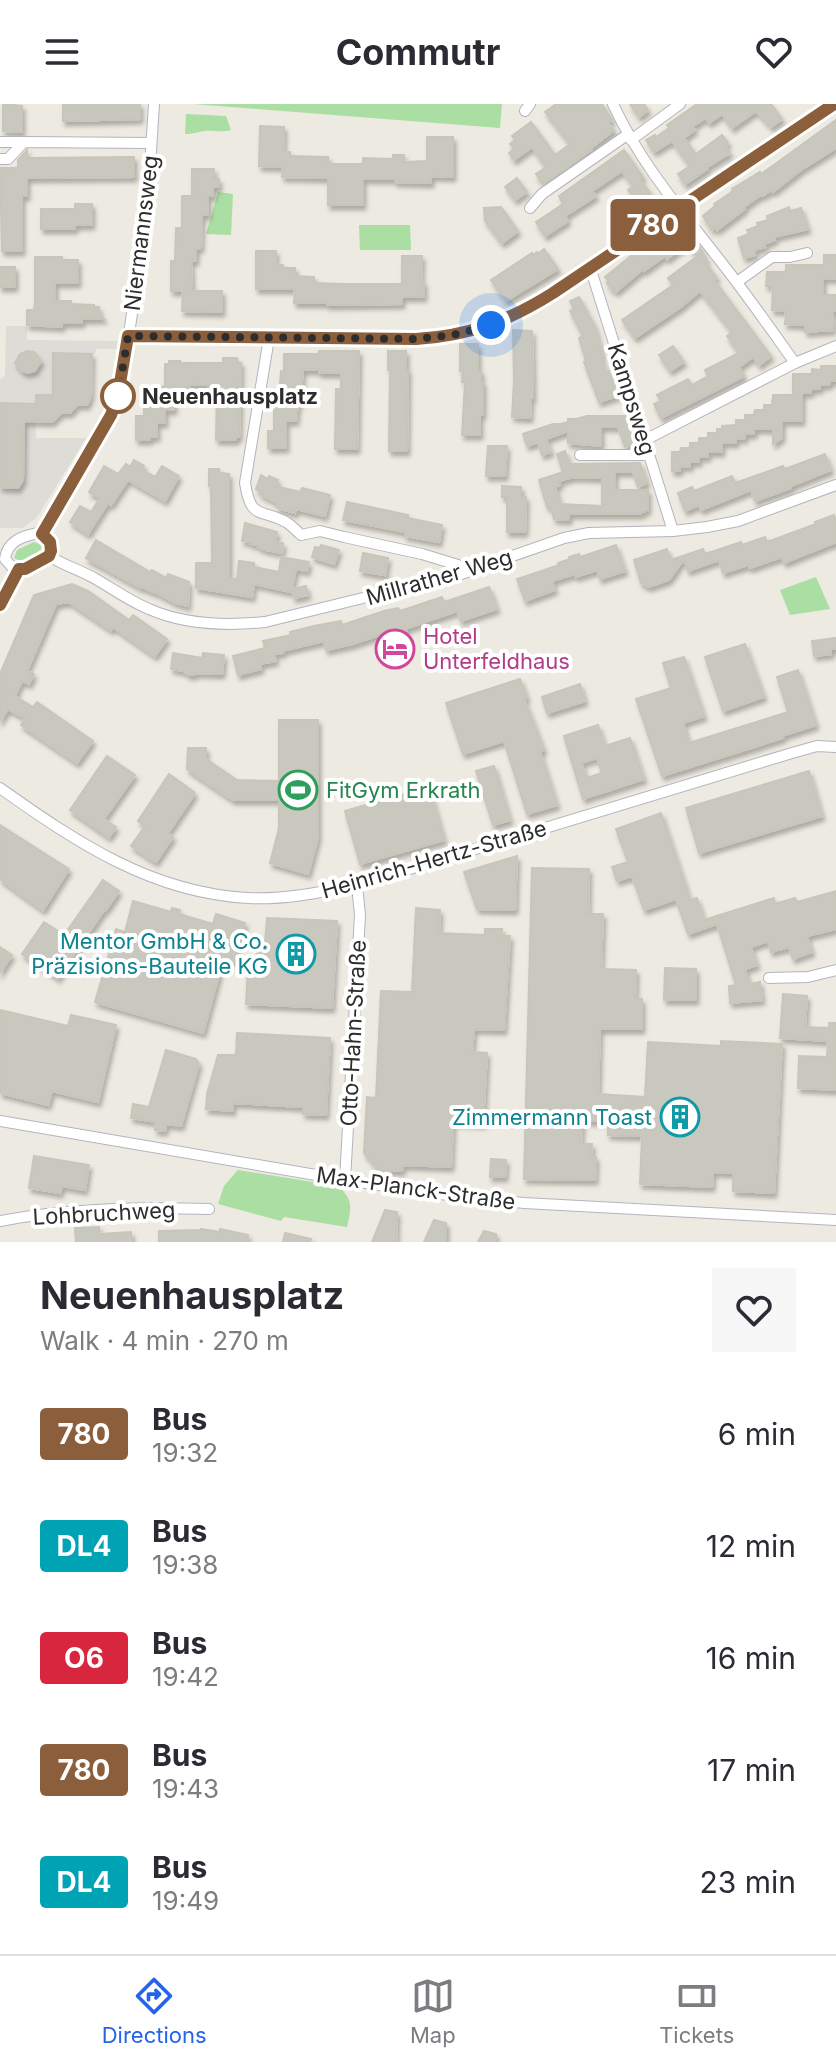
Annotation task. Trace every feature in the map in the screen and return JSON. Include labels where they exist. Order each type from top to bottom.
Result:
[{"type":"street","name":"Niermannsweg","points":[[42,534],[111,415],[118,395],[148,198],[154,104]]},
{"type":"street","points":[[613,104],[629,137],[795,363]]},
{"type":"street","points":[[530,208],[542,194],[680,104]]},
{"type":"street","points":[[128,336],[416,339],[453,335],[510,318],[834,104]]},
{"type":"street","points":[[0,142],[151,143]]},
{"type":"street","points":[[0,159],[8,159],[24,142]]},
{"type":"street","points":[[737,282],[772,257],[807,253]]},
{"type":"street","name":"Kampsweg","points":[[590,267],[673,531]]},
{"type":"street","points":[[269,338],[245,483],[248,501],[253,508],[287,522],[301,535],[320,531],[422,554],[458,565],[461,574]]},
{"type":"street","points":[[645,440],[795,363],[836,346]]},
{"type":"street","points":[[580,455],[649,455]]},
{"type":"street","name":"Millrather Weg","points":[[49,556],[150,610],[174,618],[216,624],[265,622],[461,574],[564,538],[589,533],[673,531],[738,521],[836,485]]},
{"type":"street","points":[[33,534],[42,534],[50,542],[49,556],[25,569],[12,567],[5,559],[4,545],[33,534]]},
{"type":"street","points":[[0,605],[19,569]]},
{"type":"street","name":"Heinrich-Hertz-Straße","points":[[0,788],[63,833],[137,873],[168,885],[246,898],[310,894],[357,885],[792,753],[817,746],[836,747]]},
{"type":"street","name":"Otto-Hahn-Straße","points":[[345,1180],[360,915],[357,885]]},
{"type":"street","points":[[769,978],[808,977],[836,970]]},
{"type":"street","name":"Max-Planck-Straße","points":[[0,1121],[448,1195],[517,1202],[836,1220]]},
{"type":"street","name":"Lohbruchweg","points":[[0,1221],[84,1210],[209,1209]]},
{"type":"green space","points":[[193,104],[502,104],[500,128]]},
{"type":"green space","points":[[186,114],[226,116],[231,130],[185,134]]},
{"type":"green space","points":[[218,192],[233,194],[231,235],[206,234]]},
{"type":"green space","points":[[359,225],[410,225],[411,250],[360,250]]},
{"type":"green space","points":[[34,542],[42,545],[39,553],[21,561],[14,558],[17,550]]},
{"type":"green space","points":[[816,577],[830,609],[790,615],[780,590]]},
{"type":"green space","points":[[238,1170],[338,1186],[350,1205],[347,1227],[284,1217],[281,1221],[218,1204],[224,1186]]},
{"type":"shaded area","name":"Neuenhausplatz","points":[[6,326],[27,326],[27,340],[119,341],[118,349],[96,349],[95,354],[54,354],[53,395],[36,395],[36,404],[0,403],[0,380],[5,376]]},
{"type":"shaded area","name":"Neuenhausplatz","points":[[24,415],[35,415],[36,438],[86,438],[37,517],[23,528],[0,528],[0,487],[18,488],[23,480]]},
{"type":"building","points":[[3,104],[22,106],[22,132],[3,131]]},
{"type":"building","points":[[63,104],[140,104],[140,119],[63,121]]},
{"type":"building","points":[[556,104],[602,104],[612,120],[608,123],[614,130],[543,184],[536,174],[546,167],[532,147],[514,160],[509,153],[514,149],[510,144],[515,140],[512,136],[531,122],[555,155],[570,144],[545,112]]},
{"type":"building","points":[[630,104],[644,104],[648,110],[639,117]]},
{"type":"building","points":[[697,104],[771,104],[782,119],[771,127],[756,111],[732,128],[722,114],[709,123],[705,118],[692,127],[695,130],[684,138],[696,154],[722,135],[730,153],[685,184],[678,174],[690,166],[672,141],[654,152],[646,140],[669,128],[667,125]]},
{"type":"building","points":[[836,120],[836,148],[773,192],[761,195],[717,230],[715,227],[712,230],[703,216],[714,204]]},
{"type":"building","points":[[260,126],[284,127],[283,151],[290,152],[290,156],[328,157],[328,164],[363,164],[363,158],[393,159],[393,155],[404,155],[404,162],[427,161],[427,137],[453,137],[453,177],[431,176],[431,183],[363,179],[363,205],[328,205],[328,178],[282,177],[283,167],[259,166]]},
{"type":"building","points":[[27,150],[27,158],[134,157],[134,177],[27,178],[27,196],[22,196],[22,251],[2,251],[0,168],[18,168],[18,160]]},
{"type":"building","points":[[624,150],[658,204],[618,233],[611,223],[621,217],[614,208],[632,196],[628,190],[633,186],[622,171],[592,191],[596,196],[565,216],[568,221],[545,236],[536,222],[563,204],[559,196]]},
{"type":"building","points":[[192,169],[214,169],[213,179],[219,179],[219,187],[213,187],[213,196],[208,196],[208,215],[202,215],[201,248],[196,249],[196,261],[191,261],[192,291],[222,291],[222,312],[182,311],[183,291],[171,291],[176,228],[182,228],[182,196],[192,196]]},
{"type":"building","points":[[517,178],[527,192],[515,200],[505,187]]},
{"type":"building","points":[[75,204],[92,204],[92,225],[75,225],[75,229],[41,229],[41,209],[75,209]]},
{"type":"building","points":[[501,207],[518,231],[502,243],[485,221],[484,208]]},
{"type":"building","points":[[789,207],[790,211],[801,208],[808,229],[774,237],[775,240],[764,244],[765,247],[754,250],[755,255],[744,258],[738,238],[749,234],[747,230],[758,226],[757,223],[768,220],[767,216]]},
{"type":"building","points":[[677,229],[680,233],[685,229],[703,252],[697,257],[687,244],[667,259],[665,256],[643,269],[616,292],[614,288],[612,290],[605,277],[632,255],[634,257],[654,242],[656,245]]},
{"type":"building","points":[[544,249],[558,269],[506,301],[491,280],[532,253],[538,254]]},
{"type":"building","points":[[256,251],[276,251],[275,265],[295,268],[295,276],[314,277],[314,283],[344,284],[402,284],[402,256],[422,256],[424,297],[402,297],[402,304],[294,303],[295,289],[256,289]]},
{"type":"building","points":[[702,253],[717,278],[714,280],[771,356],[759,365],[753,357],[739,367],[744,376],[661,418],[654,404],[661,401],[657,395],[688,379],[692,385],[708,376],[705,370],[739,353],[727,336],[732,332],[700,291],[635,338],[622,320],[673,285],[668,278]]},
{"type":"building","points":[[824,255],[836,255],[836,279],[823,278],[823,295],[836,295],[836,311],[832,311],[833,330],[805,332],[805,325],[785,324],[786,311],[772,310],[773,286],[766,286],[767,272],[786,272],[786,265],[824,265]]},
{"type":"building","points":[[35,257],[78,260],[78,283],[55,283],[55,301],[94,305],[99,307],[104,319],[82,319],[82,323],[62,323],[62,327],[27,325],[27,310],[34,310]]},
{"type":"building","points":[[0,267],[15,267],[15,287],[0,287]]},
{"type":"building","points":[[579,297],[595,327],[606,372],[609,371],[617,396],[599,402],[584,362],[579,338],[583,336],[570,311],[574,309],[570,301]]},
{"type":"building","points":[[513,330],[532,331],[533,398],[530,418],[512,417]]},
{"type":"building","points":[[460,344],[478,344],[478,371],[481,371],[483,382],[480,435],[462,435],[465,382],[462,382],[463,371],[460,371]]},
{"type":"building","points":[[673,346],[684,362],[670,371],[659,355]]},
{"type":"building","points":[[319,351],[359,351],[357,449],[335,449],[336,389],[341,389],[341,373],[319,373],[319,370],[303,370],[296,421],[286,421],[286,448],[268,448],[268,431],[274,431],[274,410],[276,397],[279,397],[281,371],[284,372],[284,354],[319,354]]},
{"type":"building","points":[[388,351],[406,351],[407,451],[389,451]]},
{"type":"building","points":[[34,352],[41,361],[35,371],[28,373],[15,363],[20,354]]},
{"type":"building","points":[[53,353],[92,354],[91,396],[87,405],[77,405],[70,413],[61,413],[52,422],[24,421],[23,480],[18,488],[0,487],[0,403],[36,404],[36,395],[53,395]]},
{"type":"building","points":[[223,358],[237,358],[237,362],[241,363],[239,437],[236,440],[216,440],[217,388],[190,384],[190,387],[183,387],[183,398],[174,398],[174,410],[165,410],[165,423],[157,423],[157,437],[136,440],[136,416],[144,416],[144,407],[149,407],[149,399],[153,399],[153,389],[160,390],[165,386],[165,364],[169,361],[223,363]]},
{"type":"building","points":[[821,366],[836,366],[836,381],[820,385],[820,389],[811,389],[811,393],[802,393],[802,421],[782,421],[782,438],[773,444],[773,429],[754,429],[754,434],[745,434],[745,439],[736,438],[736,443],[722,443],[722,452],[708,452],[708,457],[699,457],[699,462],[690,462],[690,467],[680,466],[680,471],[672,471],[672,452],[690,448],[690,443],[699,443],[699,438],[708,438],[708,433],[717,433],[722,426],[736,425],[736,420],[745,420],[745,415],[754,415],[755,410],[764,410],[764,405],[772,405],[773,395],[793,395],[793,374],[812,374],[812,369],[821,370]]},
{"type":"building","points":[[587,416],[626,416],[635,444],[625,447],[618,427],[601,427],[601,446],[568,443],[568,431],[546,439],[551,452],[542,455],[538,442],[527,446],[523,434]]},
{"type":"building","points":[[488,446],[507,446],[505,476],[486,476]]},
{"type":"building","points":[[565,451],[570,464],[640,463],[647,483],[638,487],[633,472],[615,472],[615,490],[648,490],[648,510],[641,514],[569,514],[569,520],[554,519],[539,480],[563,472],[557,454]],"holes":[[[573,477],[602,478],[602,506],[560,504],[555,487],[560,485],[559,481]]]},
{"type":"building","points":[[825,454],[831,470],[755,501],[751,490],[701,510],[699,505],[685,511],[678,493],[692,487],[694,491],[732,476],[735,483]]},
{"type":"building","points":[[134,460],[144,466],[142,470],[155,477],[162,466],[179,476],[165,501],[128,480],[88,534],[70,522],[80,506],[91,512],[100,498],[89,492],[104,466],[118,474],[126,464],[130,467]]},
{"type":"building","points":[[209,469],[219,469],[219,473],[229,474],[229,579],[237,579],[239,561],[279,572],[281,557],[309,562],[307,571],[296,569],[291,592],[254,584],[252,597],[196,588],[196,563],[212,563]]},
{"type":"building","points":[[261,475],[278,480],[275,486],[330,495],[325,516],[277,508],[278,503],[256,489]]},
{"type":"building","points":[[502,486],[521,487],[521,497],[526,497],[525,532],[507,532],[507,497],[502,497]]},
{"type":"building","points":[[347,502],[442,525],[439,542],[343,520]]},
{"type":"building","points":[[834,515],[836,542],[784,563],[782,557],[723,573],[719,560],[688,571],[684,559],[669,580],[649,587],[641,583],[634,560],[667,549],[671,560],[703,549],[705,554],[765,537],[767,542]]},
{"type":"building","points":[[245,523],[277,532],[275,542],[283,543],[282,553],[242,541]]},
{"type":"building","points":[[96,540],[150,572],[152,570],[166,578],[168,574],[189,582],[188,606],[141,588],[86,558]]},
{"type":"building","points":[[321,545],[339,550],[334,564],[312,557],[315,547],[320,548]]},
{"type":"building","points":[[616,545],[625,571],[600,579],[597,570],[576,577],[575,574],[552,581],[555,590],[525,601],[517,579],[559,565],[569,557],[579,554],[580,557]]},
{"type":"building","points":[[363,553],[388,558],[385,575],[360,571]]},
{"type":"building","points":[[72,584],[88,591],[129,620],[133,615],[167,639],[155,656],[69,602],[56,604],[27,671],[34,674],[29,684],[22,681],[15,696],[33,707],[37,702],[93,741],[77,763],[21,725],[25,718],[8,709],[0,721],[0,674],[34,595]]},
{"type":"building","points":[[306,586],[308,595],[294,598],[292,589]]},
{"type":"building","points":[[489,587],[497,609],[461,621],[457,611],[392,636],[391,631],[326,650],[324,641],[282,651],[274,654],[276,661],[260,664],[261,669],[238,675],[233,656],[265,648],[263,641],[314,626],[341,621],[342,625],[384,611],[398,608],[400,611],[442,597],[444,602]]},
{"type":"building","points":[[836,638],[836,649],[831,649],[831,654],[814,656],[812,641]]},
{"type":"building","points":[[745,644],[764,697],[723,711],[705,657]]},
{"type":"building","points":[[173,653],[202,658],[203,653],[224,655],[222,674],[189,675],[171,669]]},
{"type":"building","points":[[684,657],[704,716],[683,723],[689,743],[788,712],[777,677],[798,670],[816,725],[662,776],[636,699],[671,688],[663,663]]},
{"type":"building","points":[[520,679],[527,698],[524,699],[544,750],[540,752],[557,805],[527,814],[504,741],[463,754],[446,703]]},
{"type":"building","points":[[580,684],[585,701],[547,713],[542,697]]},
{"type":"building","name":"FitGym Erkrath","points":[[279,720],[318,720],[318,837],[308,874],[270,863],[279,828],[279,800],[233,800],[187,769],[188,748],[206,748],[206,759],[237,780],[279,781]]},
{"type":"building","points":[[598,725],[605,746],[630,738],[644,779],[583,799],[564,736]],"holes":[[[597,758],[602,773],[587,778],[581,763]]]},
{"type":"building","points":[[107,756],[135,775],[104,819],[116,827],[109,837],[70,810]]},
{"type":"building","points":[[494,766],[510,820],[493,825],[476,771]]},
{"type":"building","points":[[809,771],[822,816],[699,853],[686,808]]},
{"type":"building","points":[[169,774],[194,795],[168,833],[173,837],[156,862],[146,856],[147,853],[145,855],[131,846],[145,826],[138,821]]},
{"type":"building","points":[[429,787],[444,840],[360,864],[345,811]]},
{"type":"building","points":[[661,813],[690,900],[697,898],[704,920],[774,898],[775,904],[795,898],[797,902],[836,891],[836,929],[807,936],[812,952],[793,959],[789,947],[771,952],[768,941],[751,947],[757,965],[745,969],[749,984],[760,982],[762,1000],[730,1003],[729,986],[736,985],[717,924],[688,934],[676,899],[644,910],[632,876],[617,881],[612,867],[628,862],[616,829]]},
{"type":"building","points":[[0,825],[69,869],[43,910],[0,879]]},
{"type":"building","points":[[517,856],[515,910],[477,909],[464,872]]},
{"type":"building","points":[[532,868],[589,869],[588,914],[603,914],[601,969],[636,970],[635,999],[642,999],[642,1029],[600,1029],[598,1094],[645,1097],[648,1042],[721,1046],[721,1041],[782,1044],[774,1193],[733,1191],[733,1173],[713,1172],[712,1187],[640,1184],[642,1136],[608,1135],[608,1121],[582,1121],[581,1144],[592,1144],[591,1157],[596,1157],[595,1180],[524,1179]]},
{"type":"building","points":[[103,880],[119,891],[58,978],[22,954],[44,922],[64,935]]},
{"type":"building","points":[[133,901],[171,912],[172,908],[180,910],[179,914],[213,924],[216,914],[245,923],[233,963],[223,960],[203,1033],[95,1002],[116,929],[125,932]]},
{"type":"building","points":[[416,908],[440,910],[439,933],[485,935],[485,929],[502,929],[501,936],[510,936],[504,1030],[474,1029],[472,1052],[487,1053],[483,1124],[453,1122],[451,1167],[403,1165],[402,1171],[379,1170],[364,1153],[367,1097],[376,1098],[381,991],[412,992]]},
{"type":"building","name":"Mentor GmbH & Co. Präzisions-Bauteile KG","points":[[267,918],[337,921],[332,1008],[246,1004],[248,965],[256,965],[258,942],[265,942]]},
{"type":"building","points":[[0,947],[12,955],[0,973]]},
{"type":"building","points":[[665,968],[696,969],[696,1000],[664,1000]]},
{"type":"building","points":[[783,994],[807,996],[805,1027],[829,1028],[829,1023],[836,1023],[836,1090],[798,1088],[799,1056],[827,1057],[828,1041],[780,1038]]},
{"type":"building","points":[[0,1010],[68,1026],[71,1015],[116,1025],[98,1102],[52,1091],[48,1105],[0,1093]]},
{"type":"building","points":[[237,1033],[330,1038],[326,1115],[303,1114],[303,1107],[233,1103],[233,1111],[206,1109],[218,1055],[236,1055]]},
{"type":"building","points":[[166,1050],[196,1059],[199,1064],[181,1126],[166,1124],[165,1131],[155,1130],[156,1122],[131,1118],[133,1104],[149,1107]]},
{"type":"building","points":[[34,1156],[89,1165],[85,1190],[62,1186],[60,1193],[29,1188]]},
{"type":"building","points":[[491,1159],[506,1160],[505,1177],[490,1177]]},
{"type":"building","points":[[385,1210],[397,1212],[396,1242],[372,1242]]},
{"type":"building","points":[[434,1220],[446,1223],[446,1242],[424,1242]]},
{"type":"building","points":[[99,1227],[99,1234],[131,1232],[132,1242],[76,1242],[75,1228]]},
{"type":"building","points":[[201,1229],[220,1232],[220,1229],[248,1235],[247,1242],[159,1242],[159,1231]]},
{"type":"building","points":[[484,1231],[496,1234],[496,1242],[478,1242]]},
{"type":"building","points":[[285,1233],[311,1239],[310,1242],[283,1242]]},
{"type":"bus line","name":"780","points":[[0,605],[19,569],[49,556],[50,542],[42,534],[111,415],[123,373],[128,336],[416,339],[453,335],[491,325],[510,318],[553,293],[834,104]]},
{"type":"place","name":"Neuenhausplatz","points":[[118,396]]},
{"type":"place","name":"Hotel Unterfeldhaus","points":[[395,649]]},
{"type":"place","name":"FitGym Erkrath","points":[[298,790]]},
{"type":"place","name":"Mentor GmbH & Co. Präzisions-Bauteile KG","points":[[296,954]]},
{"type":"place","name":"Zimmermann Toast","points":[[680,1117]]},
{"type":"route","points":[[118,396],[128,336],[416,339],[453,335],[491,325]]}]
